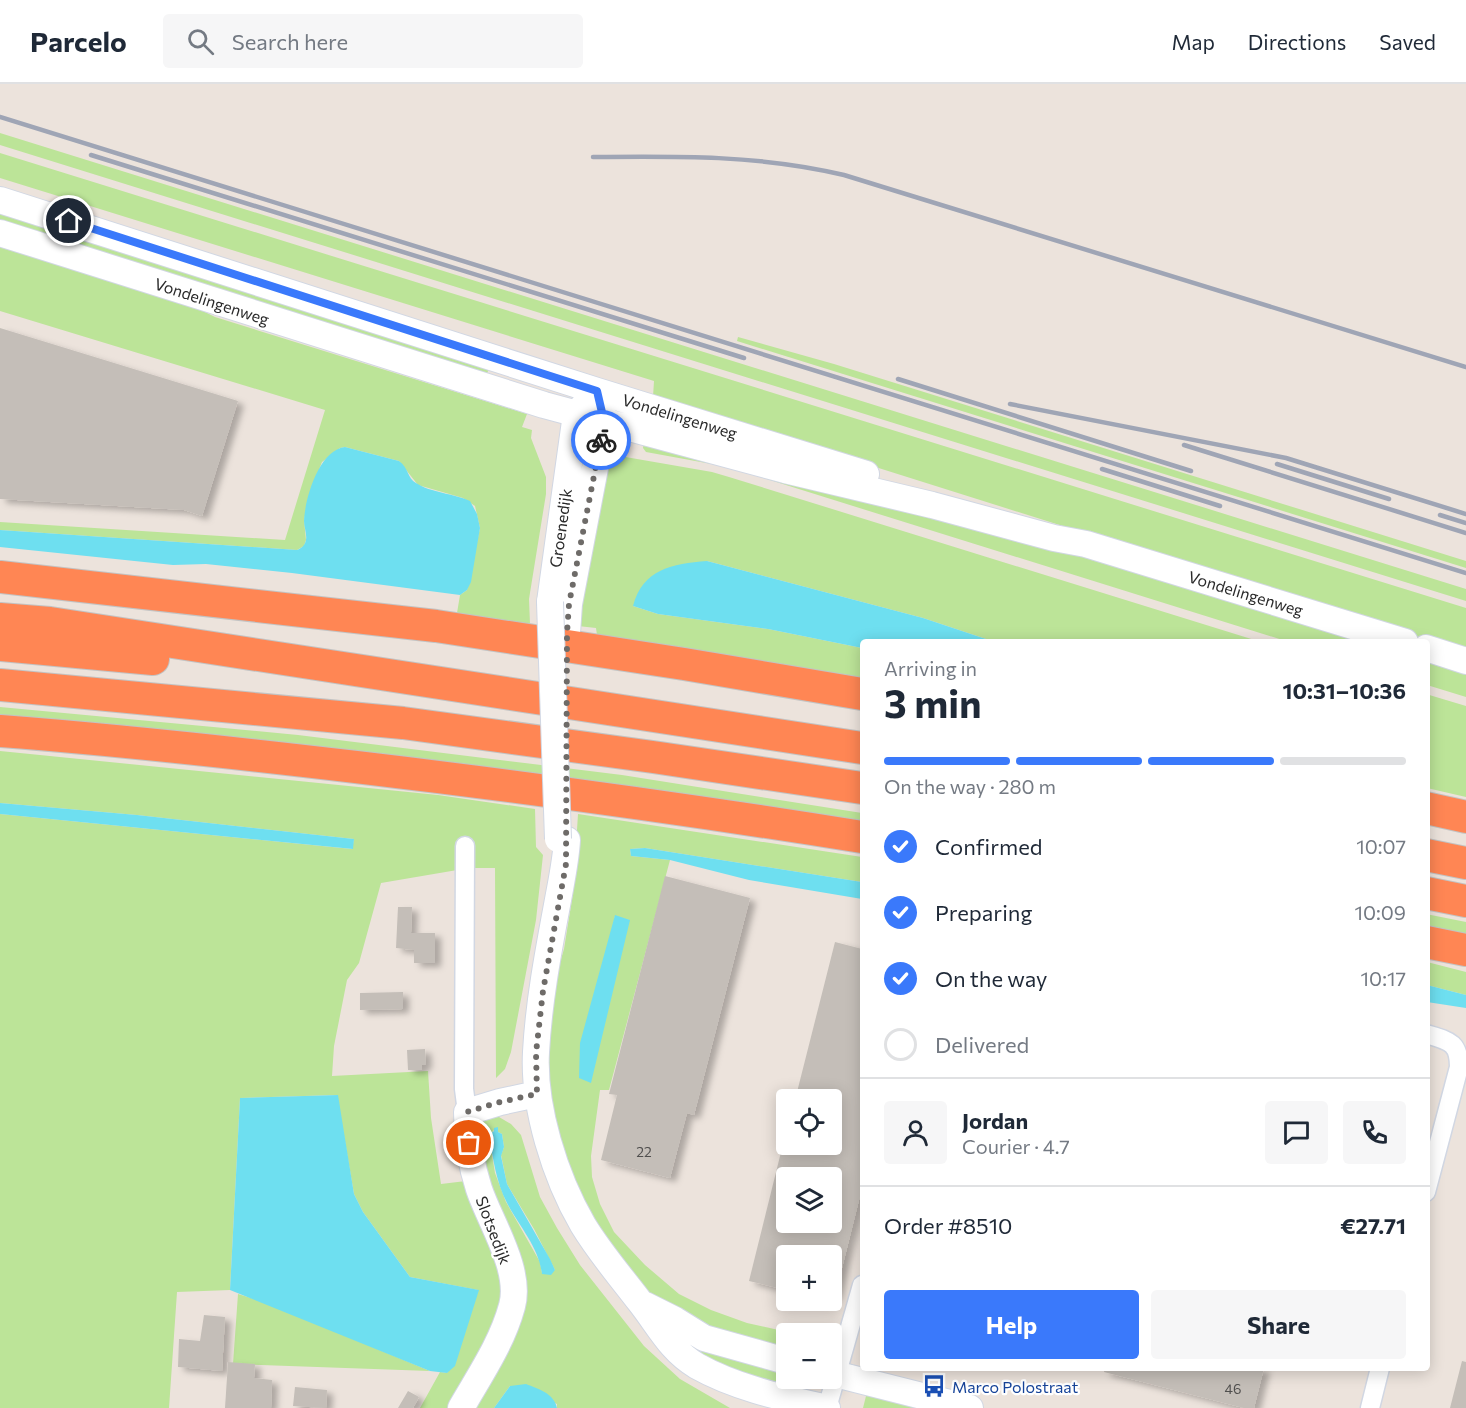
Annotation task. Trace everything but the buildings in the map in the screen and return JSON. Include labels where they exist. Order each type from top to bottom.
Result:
[{"type":"highway","points":[[0,577],[435,626],[860,694]]},
{"type":"highway","points":[[0,619],[50,623],[860,748]]},
{"type":"highway","points":[[0,645],[462,687]]},
{"type":"highway","points":[[0,685],[403,723],[860,788]]},
{"type":"highway","points":[[0,731],[105,738],[488,783],[704,812],[860,837]]},
{"type":"highway","points":[[1430,809],[1466,818]]},
{"type":"highway","points":[[1430,856],[1466,863]]},
{"type":"highway","points":[[1430,893],[1466,901]]},
{"type":"highway","points":[[1430,943],[1466,950]]},
{"type":"main road","name":"Vondelingenweg","points":[[0,200],[597,391],[1057,530],[1086,543],[1395,639]]},
{"type":"main road","name":"Vondelingenweg","points":[[0,234],[576,414],[785,470],[932,505],[1054,538],[1086,543]]},
{"type":"main road","points":[[576,414],[597,391]]},
{"type":"main road","name":"Groenedijk","points":[[597,391],[604,421],[597,459],[560,603],[567,633],[562,839],[557,866],[560,891],[543,991],[536,1053],[537,1094],[549,1143],[570,1199],[583,1225],[675,1350],[698,1366],[739,1384],[783,1398],[827,1408]]},
{"type":"main road","name":"Groenedijk","points":[[562,839],[560,603],[576,414]]},
{"type":"main road","points":[[597,459],[614,441],[638,429]]},
{"type":"main road","points":[[1430,649],[1466,661]]},
{"type":"main road","points":[[467,1112],[537,1094]]},
{"type":"main road","name":"Slotsedijk","points":[[461,1408],[497,1346],[513,1304],[513,1284],[501,1240],[479,1189],[467,1128],[467,1112]]},
{"type":"main road","points":[[641,1302],[704,1338],[776,1358]]},
{"type":"main road","points":[[842,1375],[970,1408]]},
{"type":"street","name":"Slotsedijk","points":[[465,846],[464,1089],[467,1112]]},
{"type":"street","points":[[1430,1035],[1452,1043],[1457,1048],[1460,1067],[1430,1177]]},
{"type":"street","points":[[842,1348],[860,1292]]},
{"type":"street","points":[[1370,1408],[1379,1371]]},
{"type":"street","points":[[827,1408],[831,1389]]},
{"type":"green space","points":[[0,133],[1466,589],[1466,601],[0,145]]},
{"type":"green space","points":[[0,153],[1466,608],[1466,653],[1430,642],[1430,639],[1422,639],[653,397],[654,381],[0,178]]},
{"type":"green space","points":[[0,213],[490,366],[486,376],[0,225]]},
{"type":"green space","points":[[0,243],[175,297],[215,317],[527,414],[522,427],[532,430],[531,438],[546,477],[546,494],[529,599],[530,624],[457,613],[460,595],[467,590],[480,528],[475,506],[463,498],[418,485],[399,461],[345,447],[340,448],[322,462],[310,493],[304,520],[306,540],[304,546],[297,550],[0,530],[0,522],[285,540],[325,410],[0,311]]},
{"type":"green space","points":[[738,337],[834,364],[1466,561],[1466,568],[737,341]]},
{"type":"green space","points":[[644,439],[983,526],[1367,639],[1279,639],[728,467],[646,452],[643,448]]},
{"type":"green space","points":[[614,455],[712,472],[1251,639],[986,639],[923,618],[707,561],[633,606],[658,614],[768,629],[860,648],[860,681],[597,635],[596,628],[578,626],[609,460]]},
{"type":"green space","points":[[1430,658],[1466,670],[1466,697],[1430,686]]},
{"type":"green space","points":[[1430,695],[1466,706],[1466,797],[1430,789]]},
{"type":"green space","points":[[0,707],[298,735],[622,775],[860,813],[860,825],[0,719]]},
{"type":"green space","points":[[0,751],[438,795],[535,809],[536,847],[543,855],[536,920],[511,1052],[505,1069],[496,1078],[495,868],[469,868],[381,883],[359,963],[347,980],[334,1046],[332,1076],[428,1071],[431,1118],[441,1184],[466,1181],[485,1224],[505,1293],[495,1323],[447,1408],[420,1408],[440,1372],[447,1373],[478,1290],[410,1277],[363,1212],[354,1194],[337,1095],[240,1098],[230,1290],[177,1292],[169,1408],[0,1408],[0,814],[352,849],[354,839],[137,815],[0,803]]},
{"type":"green space","points":[[578,814],[860,857],[860,882],[645,848],[630,849],[631,856],[670,860],[609,1090],[600,1090],[591,1156],[592,1177],[600,1204],[614,1232],[645,1265],[679,1294],[711,1310],[747,1323],[776,1329],[776,1349],[733,1338],[655,1301],[597,1229],[571,1178],[546,1101],[543,1060],[557,973],[564,949],[573,893]],"holes":[[[615,916],[629,920],[593,1069],[579,1078]]]},
{"type":"green space","points":[[1430,915],[1466,922],[1466,938],[1430,930]]},
{"type":"green space","points":[[1430,963],[1466,972],[1466,995],[1430,986]]},
{"type":"green space","points":[[485,1112],[511,1124],[521,1135],[540,1197],[580,1265],[644,1346],[680,1379],[730,1408],[557,1408],[557,1404],[510,1386],[494,1408],[465,1408],[514,1318],[491,1207],[479,1127]],"holes":[[[494,1130],[502,1134],[504,1147],[501,1155],[507,1184],[555,1270],[542,1273],[540,1262],[506,1202],[495,1173],[489,1136]]]},
{"type":"green space","points":[[238,1294],[267,1303],[430,1371],[233,1364]]},
{"type":"green space","points":[[702,1346],[776,1364],[776,1389],[783,1389],[782,1392],[699,1356]]},
{"type":"green space","points":[[868,1388],[948,1408],[863,1408]]},
{"type":"water","points":[[345,447],[399,461],[413,481],[421,486],[470,501],[477,514],[480,528],[471,582],[467,590],[460,595],[206,564],[173,565],[0,547],[0,530],[297,550],[306,540],[305,511],[315,476],[328,457],[336,450]]},
{"type":"water","points":[[707,561],[923,618],[986,639],[860,639],[860,648],[768,629],[658,614],[633,606],[644,584],[652,576],[682,564]]},
{"type":"water","points":[[0,803],[137,815],[354,839],[353,849],[0,814]]},
{"type":"water","points":[[645,848],[860,882],[860,899],[749,880],[670,860],[631,856],[630,849]]},
{"type":"water","points":[[615,915],[630,920],[591,1083],[579,1078],[580,1043]]},
{"type":"water","points":[[1430,986],[1466,995],[1466,1008],[1430,1002]]},
{"type":"water","points":[[338,1095],[354,1194],[363,1212],[410,1277],[479,1290],[455,1366],[447,1373],[430,1371],[230,1290],[240,1098]]},
{"type":"water","points":[[498,1127],[498,1132],[502,1134],[504,1147],[501,1156],[507,1184],[550,1259],[555,1270],[551,1275],[542,1274],[533,1246],[500,1187],[489,1135],[494,1128]]},
{"type":"water","points":[[526,1384],[549,1395],[557,1408],[494,1408],[510,1386]]},
{"type":"railway","points":[[0,117],[1466,573]]},
{"type":"railway","points":[[91,155],[744,358]]},
{"type":"railway","points":[[593,157],[750,160],[813,168],[844,175],[1466,367]]},
{"type":"railway","points":[[898,379],[1191,471]]},
{"type":"railway","points":[[1010,404],[1286,458],[1466,514]]},
{"type":"railway","points":[[1184,445],[1466,533]]},
{"type":"railway","points":[[1277,464],[1389,499]]},
{"type":"railway","points":[[1102,469],[1220,506]]},
{"type":"railway","points":[[1440,515],[1466,523]]},
{"type":"way so far","points":[[469,1143],[467,1112],[537,1094],[536,1053],[543,991],[566,864],[569,604],[601,440]]},
{"type":"place","name":"Marco Polostraat","points":[[934,1386]]},
{"type":"route","points":[[69,221],[597,391],[604,421],[601,440]]}]
